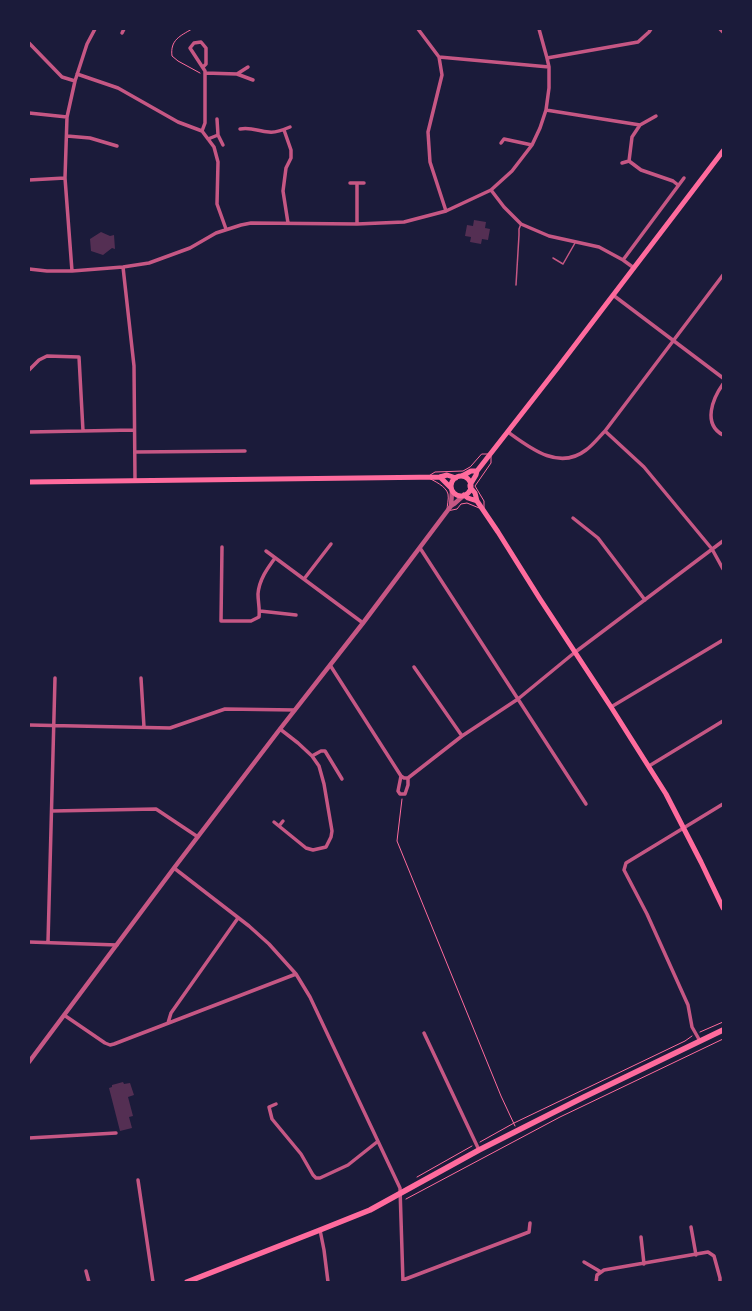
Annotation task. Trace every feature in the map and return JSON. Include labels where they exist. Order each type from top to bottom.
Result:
[{"type":"main road","points":[[463,496],[468,493],[477,471],[723,151]]},
{"type":"main road","points":[[452,489],[452,482],[471,471],[477,471]]},
{"type":"main road","points":[[29,482],[440,477],[447,475],[467,479],[477,501],[666,794],[723,908]]},
{"type":"main road","points":[[440,477],[456,495],[477,501]]},
{"type":"main road","points":[[187,1282],[370,1210],[400,1192],[590,1093],[723,1030]]},
{"type":"street","points":[[72,271],[65,178],[68,117],[77,74],[87,44],[95,29]]},
{"type":"street","points":[[418,29],[438,57],[442,75],[428,132],[430,162],[446,211]]},
{"type":"street","points":[[29,269],[44,271],[72,271],[123,267],[149,262],[168,257],[190,248],[226,229],[251,223],[288,222],[357,224],[404,222],[446,211],[491,190],[512,171],[532,145],[546,110],[549,88],[549,68],[548,58],[539,29]]},
{"type":"street","points":[[548,58],[638,42],[651,29]]},
{"type":"street","points":[[720,29],[723,32]]},
{"type":"street","points":[[202,131],[205,124],[205,74],[203,67],[190,48],[194,43],[201,42],[206,48],[206,64],[203,67]]},
{"type":"street","points":[[29,43],[62,77],[75,81]]},
{"type":"street","points":[[438,57],[549,68]]},
{"type":"street","points":[[237,74],[248,67]]},
{"type":"street","points":[[77,74],[118,88],[178,122],[202,131],[214,148],[218,162],[217,204],[226,229]]},
{"type":"street","points":[[205,74],[237,74],[253,80]]},
{"type":"street","points":[[546,110],[640,125]]},
{"type":"street","points":[[29,113],[68,117]]},
{"type":"street","points":[[629,161],[632,137],[640,125],[656,116]]},
{"type":"street","points":[[218,119],[218,135],[224,145]]},
{"type":"street","points":[[240,128],[248,127],[268,132],[276,132],[290,127]]},
{"type":"street","points":[[284,130],[291,150],[291,158],[286,168],[283,191],[288,222]]},
{"type":"street","points":[[501,143],[504,139],[503,134]]},
{"type":"street","points":[[208,139],[218,135]]},
{"type":"street","points":[[67,136],[90,138],[117,146]]},
{"type":"street","points":[[504,139],[532,145]]},
{"type":"street","points":[[622,163],[629,161]]},
{"type":"street","points":[[629,161],[641,170],[673,181],[678,185]]},
{"type":"street","points":[[29,180],[65,178]]},
{"type":"street","points":[[623,260],[684,178]]},
{"type":"street","points":[[350,183],[364,183]]},
{"type":"street","points":[[357,224],[358,183]]},
{"type":"street","points":[[491,190],[504,207],[521,224],[549,236],[599,247],[623,260],[634,268]]},
{"type":"street","points":[[123,267],[134,366],[135,480]]},
{"type":"street","points":[[508,432],[536,452],[553,458],[578,455],[585,451],[605,431],[723,275]]},
{"type":"street","points":[[613,295],[723,378]]},
{"type":"street","points":[[29,370],[39,360],[47,356],[79,357],[83,431]]},
{"type":"street","points":[[723,384],[713,402],[710,416],[712,424],[718,432],[723,435]]},
{"type":"street","points":[[29,432],[134,430]]},
{"type":"street","points":[[605,431],[644,467],[712,549],[723,568]]},
{"type":"street","points":[[134,452],[245,450]]},
{"type":"street","points":[[29,1062],[174,868],[420,548],[449,504],[452,489]]},
{"type":"street","points":[[449,504],[454,504],[463,496]]},
{"type":"street","points":[[573,518],[598,538],[645,600]]},
{"type":"street","points":[[401,776],[398,791],[400,794],[405,794],[407,791],[408,778],[462,736],[518,699],[574,652],[723,541]]},
{"type":"street","points":[[304,579],[331,544]]},
{"type":"street","points":[[222,547],[221,621],[251,621],[259,617],[260,611],[258,594],[261,582],[268,567],[275,558]]},
{"type":"street","points":[[420,548],[586,804]]},
{"type":"street","points":[[266,551],[363,623]]},
{"type":"street","points":[[260,611],[296,615]]},
{"type":"street","points":[[611,707],[723,640]]},
{"type":"street","points":[[330,665],[401,776],[408,778]]},
{"type":"street","points":[[414,666],[462,736]]},
{"type":"street","points":[[48,942],[55,678]]},
{"type":"street","points":[[141,678],[144,727]]},
{"type":"street","points":[[29,726],[170,728],[225,709],[295,710]]},
{"type":"street","points":[[648,766],[723,721]]},
{"type":"street","points":[[274,822],[306,848],[313,850],[326,847],[332,837],[324,784],[319,766],[312,756],[280,729]]},
{"type":"street","points":[[312,756],[321,750],[325,751],[342,779]]},
{"type":"street","points":[[700,1041],[692,1026],[688,1005],[647,914],[624,870],[626,863],[723,804]]},
{"type":"street","points":[[52,811],[156,809],[198,837]]},
{"type":"street","points":[[279,826],[283,821]]},
{"type":"street","points":[[174,868],[269,944],[296,974],[316,1009],[377,1142],[400,1188],[403,1281],[529,1232],[530,1223]]},
{"type":"street","points":[[717,896],[723,893]]},
{"type":"street","points":[[168,1023],[171,1014],[238,918]]},
{"type":"street","points":[[29,942],[116,945]]},
{"type":"street","points":[[64,1015],[105,1043],[110,1044],[296,974]]},
{"type":"street","points":[[424,1033],[479,1150]]},
{"type":"street","points":[[276,1104],[269,1107],[272,1120],[301,1154],[316,1178],[320,1178],[348,1165],[377,1142]]},
{"type":"street","points":[[29,1138],[116,1133]]},
{"type":"street","points":[[138,1180],[153,1282]]},
{"type":"street","points":[[691,1227],[696,1255]]},
{"type":"street","points":[[320,1230],[328,1282]]},
{"type":"street","points":[[641,1237],[644,1264]]},
{"type":"street","points":[[596,1282],[597,1275],[604,1270],[708,1252],[714,1256],[720,1282]]},
{"type":"street","points":[[584,1262],[601,1272]]},
{"type":"street","points":[[86,1271],[89,1282]]},
{"type":"lane","points":[[516,286],[518,236],[521,224]]},
{"type":"lane","points":[[553,258],[563,264],[576,241]]},
{"type":"path","points":[[192,29],[176,38],[173,43],[172,56],[178,61],[205,74]]},
{"type":"path","points":[[467,470],[482,454],[491,454]]},
{"type":"path","points":[[477,491],[476,484],[491,464]]},
{"type":"path","points":[[438,484],[447,491],[449,504]]},
{"type":"path","points":[[457,509],[461,504],[468,503]]},
{"type":"path","points":[[403,794],[397,841],[480,1046],[514,1123]]},
{"type":"path","points":[[700,1032],[723,1022]]},
{"type":"path","points":[[484,1139],[514,1123],[685,1041],[693,1035]]},
{"type":"path","points":[[401,1201],[560,1117],[723,1039]]},
{"type":"path","points":[[412,1180],[467,1149]]},
{"type":"building","points":[[474,220],[486,222],[485,228],[490,229],[488,240],[482,239],[481,244],[470,242],[471,237],[465,236],[467,225],[473,226]]},
{"type":"building","points":[[101,232],[110,236],[114,235],[115,249],[112,248],[103,255],[91,251],[90,239]]},
{"type":"building","points":[[123,1082],[124,1084],[130,1083],[134,1095],[128,1097],[133,1116],[129,1117],[132,1128],[120,1131],[109,1088],[112,1087],[112,1085]]}]
